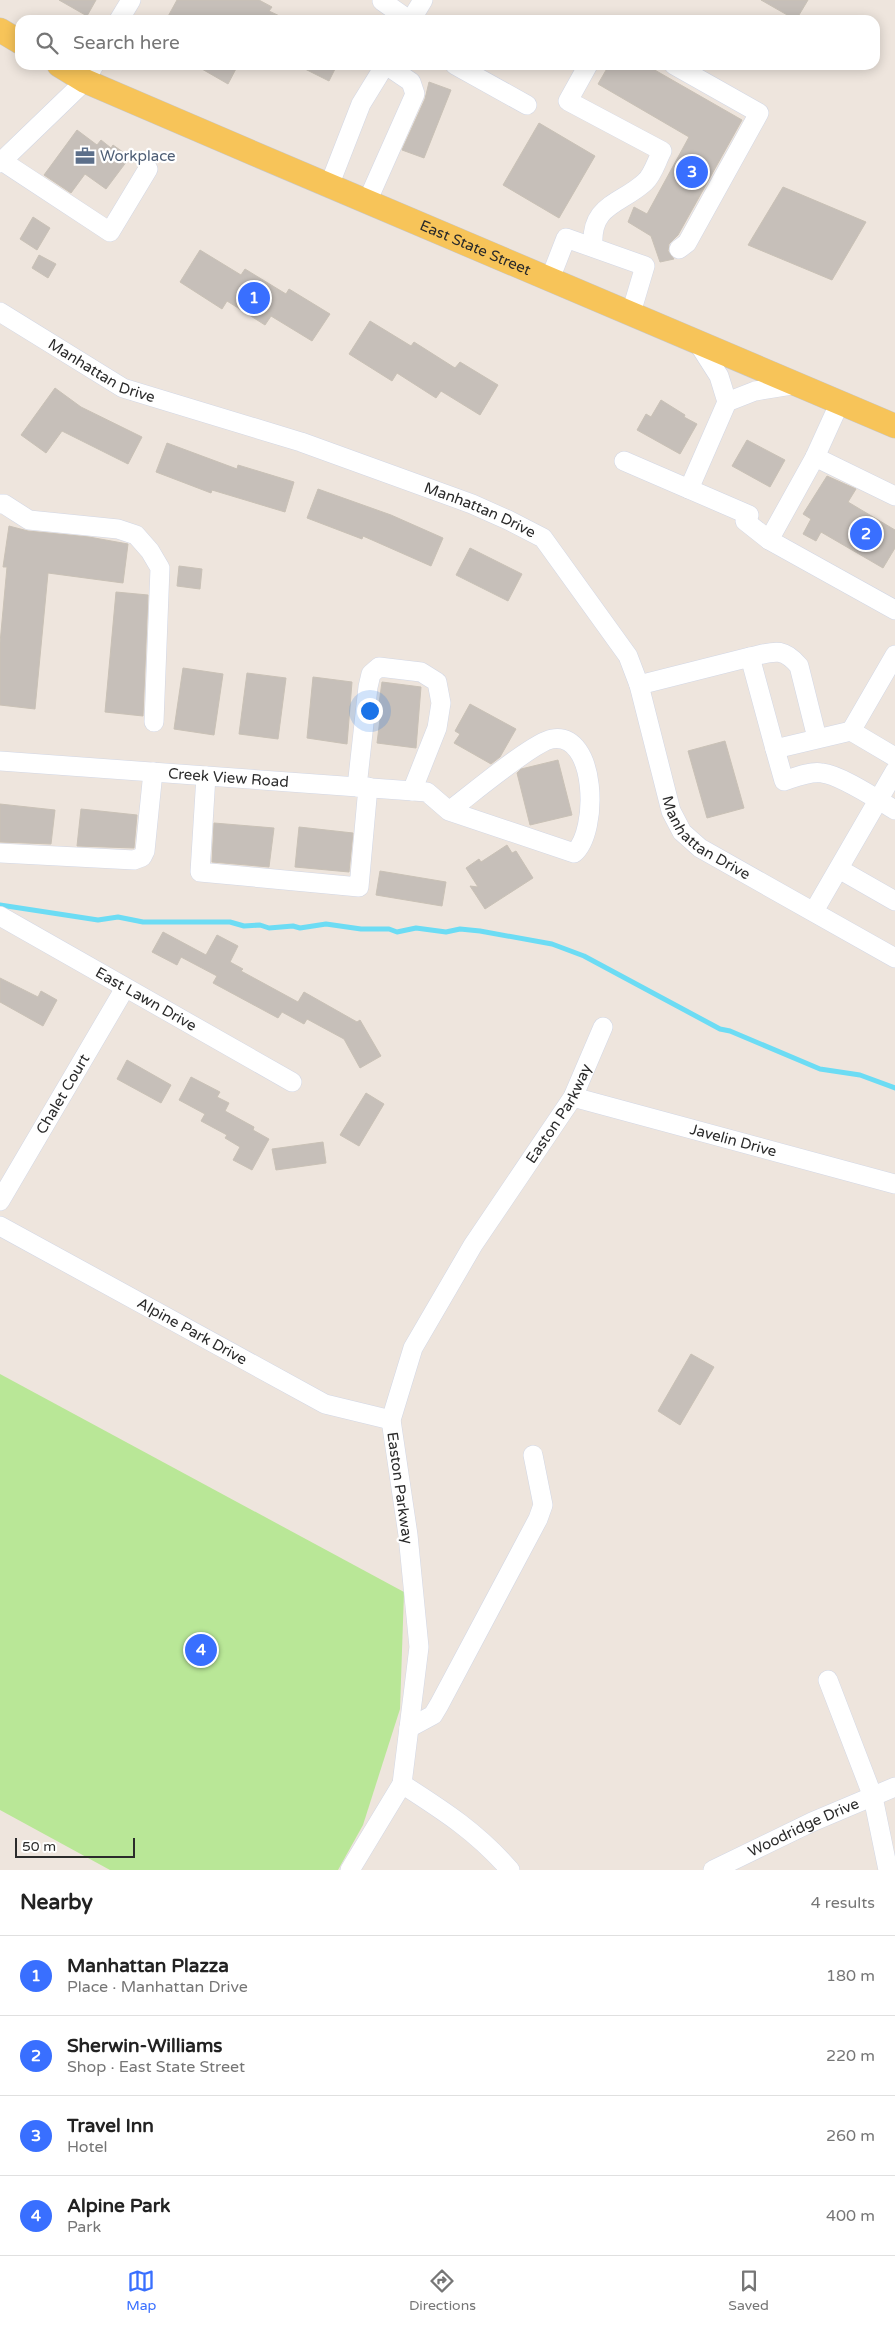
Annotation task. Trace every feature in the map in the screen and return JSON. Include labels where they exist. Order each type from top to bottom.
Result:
[{"type":"main road","points":[[0,30],[15,39]]},
{"type":"main road","name":"East State Street","points":[[90,73],[329,186],[895,426]]},
{"type":"street","points":[[123,15],[131,0]]},
{"type":"street","points":[[413,15],[423,0]]},
{"type":"street","points":[[382,1],[403,15]]},
{"type":"street","points":[[329,186],[361,104],[382,70]]},
{"type":"street","points":[[367,202],[415,94],[411,82],[393,70]]},
{"type":"street","points":[[464,70],[527,104]]},
{"type":"street","points":[[585,70],[568,101],[662,151],[646,181],[606,207],[592,232],[593,247]]},
{"type":"street","points":[[679,249],[687,243],[759,112],[683,70]]},
{"type":"street","points":[[90,73],[1,162],[110,232],[148,169]]},
{"type":"street","points":[[550,279],[566,238],[645,266],[631,313]]},
{"type":"street","name":"Manhattan Drive","points":[[0,312],[123,388],[301,442],[472,504],[543,538],[628,656],[639,685],[671,810],[682,832],[700,848],[894,956]]},
{"type":"street","points":[[689,489],[727,402],[719,376],[696,340]]},
{"type":"street","points":[[727,402],[755,391],[799,384]]},
{"type":"street","points":[[769,540],[815,457],[840,402]]},
{"type":"street","points":[[815,457],[895,496]]},
{"type":"street","points":[[624,461],[689,489],[747,518],[769,540],[895,610]]},
{"type":"street","points":[[0,504],[4,504],[29,520],[118,529],[136,535],[150,551],[160,568],[154,722]]},
{"type":"street","points":[[639,685],[776,651],[792,658],[799,666],[817,738]]},
{"type":"street","points":[[851,731],[895,655]]},
{"type":"street","points":[[750,657],[784,781],[812,773],[835,776],[895,810]]},
{"type":"street","points":[[206,776],[200,872],[359,888],[368,687],[371,674],[379,667],[421,672],[437,682],[441,703],[437,728],[412,791]]},
{"type":"street","points":[[776,749],[851,731],[895,757]]},
{"type":"street","points":[[553,739],[560,739],[573,745],[579,753],[589,778],[591,799],[589,815],[584,837],[579,849],[574,853],[449,811],[530,751],[553,739]]},
{"type":"street","name":"Creek View Road","points":[[0,761],[428,792],[449,811]]},
{"type":"street","points":[[814,911],[895,771]]},
{"type":"street","points":[[0,853],[134,860],[142,857],[145,851],[153,772]]},
{"type":"street","points":[[838,869],[895,902]]},
{"type":"street","name":"East Lawn Drive","points":[[0,916],[292,1082]]},
{"type":"street","name":"Chalet Court","points":[[0,1201],[125,988]]},
{"type":"street","name":"Easton Parkway","points":[[350,1870],[402,1784],[419,1647],[408,1536],[391,1420],[413,1348],[472,1245],[573,1097],[604,1027]]},
{"type":"street","name":"Javelin Drive","points":[[573,1097],[895,1184]]},
{"type":"street","name":"Alpine Park Drive","points":[[0,1226],[325,1404],[391,1420]]},
{"type":"street","points":[[409,1728],[433,1715],[538,1519],[543,1505],[533,1455]]},
{"type":"street","points":[[828,1680],[873,1796],[888,1870]]},
{"type":"street","points":[[402,1784],[452,1816],[488,1845],[510,1870]]},
{"type":"street","name":"Woodridge Drive","points":[[713,1870],[812,1822],[895,1787]]},
{"type":"green space","points":[[0,1374],[404,1592],[400,1709],[363,1825],[338,1870],[110,1870],[0,1810]]},
{"type":"building","points":[[59,0],[96,0],[88,15]]},
{"type":"building","points":[[177,0],[259,0],[272,7],[269,11],[277,15],[169,15]]},
{"type":"building","points":[[761,0],[808,0],[799,15],[787,15]]},
{"type":"building","points":[[204,70],[235,70],[228,84]]},
{"type":"building","points":[[307,70],[334,70],[329,81]]},
{"type":"building","points":[[606,70],[655,70],[742,120],[678,235],[669,244],[668,251],[674,259],[660,262],[651,236],[628,222],[634,207],[647,214],[689,137],[598,84]]},
{"type":"building","points":[[429,82],[451,90],[424,158],[402,150],[425,99]]},
{"type":"building","points":[[539,123],[595,156],[559,218],[503,185]]},
{"type":"building","points":[[77,130],[97,145],[101,140],[111,148],[113,145],[130,157],[106,189],[85,174],[71,193],[44,175]]},
{"type":"building","points":[[783,187],[866,222],[832,280],[748,245]]},
{"type":"building","points":[[33,217],[50,228],[37,250],[20,239]]},
{"type":"building","points":[[200,250],[241,275],[245,269],[286,294],[289,289],[330,314],[312,341],[271,316],[265,325],[227,301],[222,309],[180,282]]},
{"type":"building","points":[[39,255],[56,264],[48,278],[32,268]]},
{"type":"building","points":[[370,321],[411,346],[414,342],[455,368],[460,362],[498,385],[480,415],[441,391],[436,398],[397,373],[392,381],[349,354]]},
{"type":"building","points":[[55,388],[81,407],[142,437],[128,464],[62,431],[46,453],[21,435]]},
{"type":"building","points":[[661,400],[697,424],[680,454],[637,430],[646,414],[651,417]]},
{"type":"building","points":[[747,440],[785,460],[770,487],[732,466]]},
{"type":"building","points":[[167,443],[237,469],[238,465],[294,482],[285,512],[212,490],[211,493],[156,472]]},
{"type":"building","points":[[827,476],[856,489],[848,502],[895,530],[895,548],[883,568],[821,532],[816,541],[803,534],[811,519],[803,514]]},
{"type":"building","points":[[318,489],[391,515],[443,538],[431,566],[363,536],[362,539],[307,518]]},
{"type":"building","points":[[9,526],[28,531],[89,537],[128,544],[123,583],[48,573],[35,709],[0,705],[0,643],[7,567],[3,567]]},
{"type":"building","points":[[470,548],[522,574],[508,601],[456,575]]},
{"type":"building","points":[[179,566],[202,569],[200,589],[177,586]]},
{"type":"building","points":[[116,592],[148,595],[143,716],[105,712]]},
{"type":"building","points":[[183,668],[223,674],[214,735],[174,729]]},
{"type":"building","points":[[247,673],[286,678],[278,739],[239,734]]},
{"type":"building","points":[[313,677],[352,682],[347,744],[307,738]]},
{"type":"building","points":[[382,682],[421,687],[416,748],[377,743],[380,719],[377,718]]},
{"type":"building","points":[[470,704],[516,729],[500,757],[491,764],[454,743],[460,734],[455,731]]},
{"type":"building","points":[[725,741],[744,808],[707,818],[688,751]]},
{"type":"building","points":[[558,760],[572,815],[530,825],[517,773],[521,769]]},
{"type":"building","points":[[0,804],[55,810],[51,844],[0,842]]},
{"type":"building","points":[[81,809],[137,815],[134,848],[77,846]]},
{"type":"building","points":[[214,823],[274,828],[269,867],[212,862]]},
{"type":"building","points":[[299,827],[353,833],[349,872],[295,867]]},
{"type":"building","points":[[507,845],[512,853],[516,851],[533,878],[485,909],[470,886],[478,887],[466,868],[479,859],[481,862]]},
{"type":"building","points":[[380,871],[446,882],[442,906],[376,895]]},
{"type":"building","points":[[163,932],[206,955],[217,935],[238,946],[230,962],[243,969],[241,971],[298,1002],[304,992],[357,1022],[360,1020],[381,1056],[360,1068],[344,1039],[307,1019],[304,1024],[282,1012],[278,1018],[213,983],[217,976],[181,957],[177,965],[152,952]]},
{"type":"building","points":[[0,978],[38,997],[41,991],[57,1000],[43,1026],[0,1002]]},
{"type":"building","points":[[127,1060],[171,1085],[161,1103],[117,1079]]},
{"type":"building","points":[[191,1077],[220,1092],[217,1097],[229,1103],[225,1111],[254,1127],[253,1130],[269,1139],[252,1170],[233,1160],[240,1147],[225,1138],[227,1135],[201,1121],[205,1114],[179,1100]]},
{"type":"building","points":[[366,1093],[384,1104],[359,1146],[340,1135]]},
{"type":"building","points":[[323,1142],[326,1163],[276,1170],[272,1149]]},
{"type":"building","points":[[691,1354],[714,1367],[680,1425],[658,1411]]},
{"type":"waterway","points":[[0,905],[98,920],[118,917],[143,922],[230,922],[244,926],[260,925],[269,928],[293,926],[300,928],[326,924],[361,929],[389,929],[397,932],[416,928],[446,932],[460,929],[552,944],[584,956],[720,1029],[730,1031],[820,1069],[860,1075],[895,1088]]},
{"type":"place","name":"Workplace","points":[[85,156]]},
{"type":"place","name":"Travel Inn","points":[[692,172]]},
{"type":"place","name":"Manhattan Plazza","points":[[254,298]]},
{"type":"place","name":"Sherwin-Williams","points":[[866,534]]},
{"type":"place","name":"Alpine Park","points":[[201,1650]]}]
